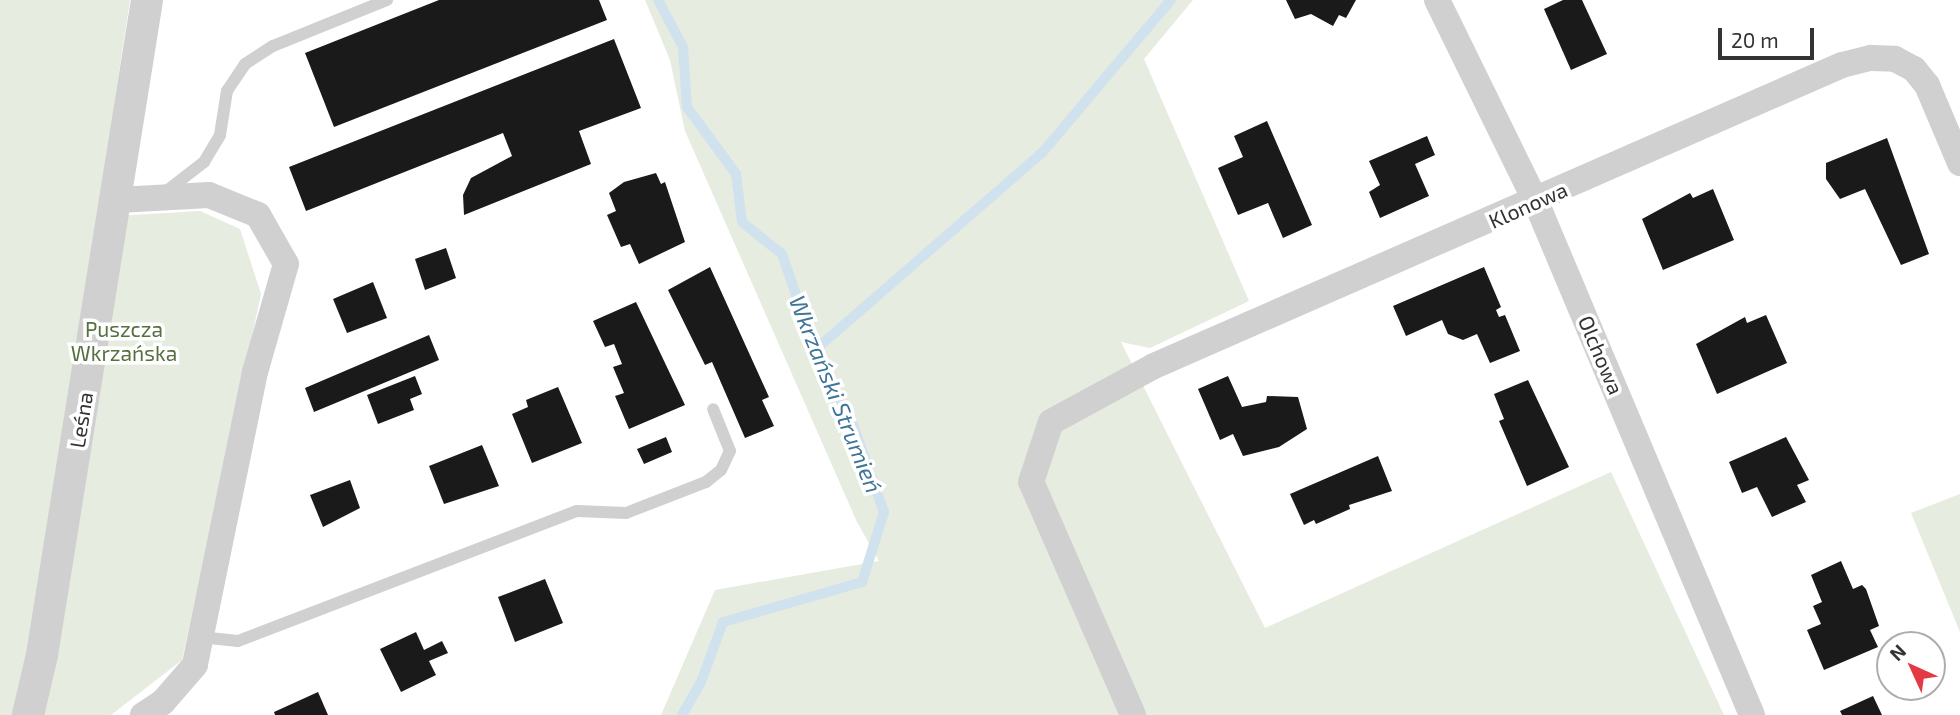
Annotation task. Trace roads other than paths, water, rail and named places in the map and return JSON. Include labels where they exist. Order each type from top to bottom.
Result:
[{"type":"street","name":"Leśna","points":[[28,715],[118,200],[147,0]]},
{"type":"street","name":"Olchowa","points":[[1437,0],[1536,202],[1752,715]]},
{"type":"street","name":"Klonowa","points":[[1133,715],[1031,481],[1051,422],[1154,366],[1536,202],[1842,65],[1871,58],[1895,59],[1914,69],[1927,85],[1960,163]]},
{"type":"street","points":[[118,200],[209,195],[258,215],[286,264],[256,372],[194,665],[163,702],[143,715]]},
{"type":"lane","points":[[158,198],[204,162],[220,135],[227,91],[245,64],[273,46],[387,0]]},
{"type":"lane","points":[[200,637],[238,641],[577,511],[625,513],[706,482],[720,470],[730,451],[713,409]]},
{"type":"waterway","name":"Wkrzański Strumień","points":[[658,0],[683,47],[687,107],[736,174],[742,222],[782,254],[815,350],[851,419],[884,512],[862,582],[723,622],[701,682],[682,715]]},
{"type":"waterway","points":[[815,350],[1042,153],[1171,0]]},
{"type":"park label","name":"Puszcza Wkrzańska","points":[[124,341]]}]
